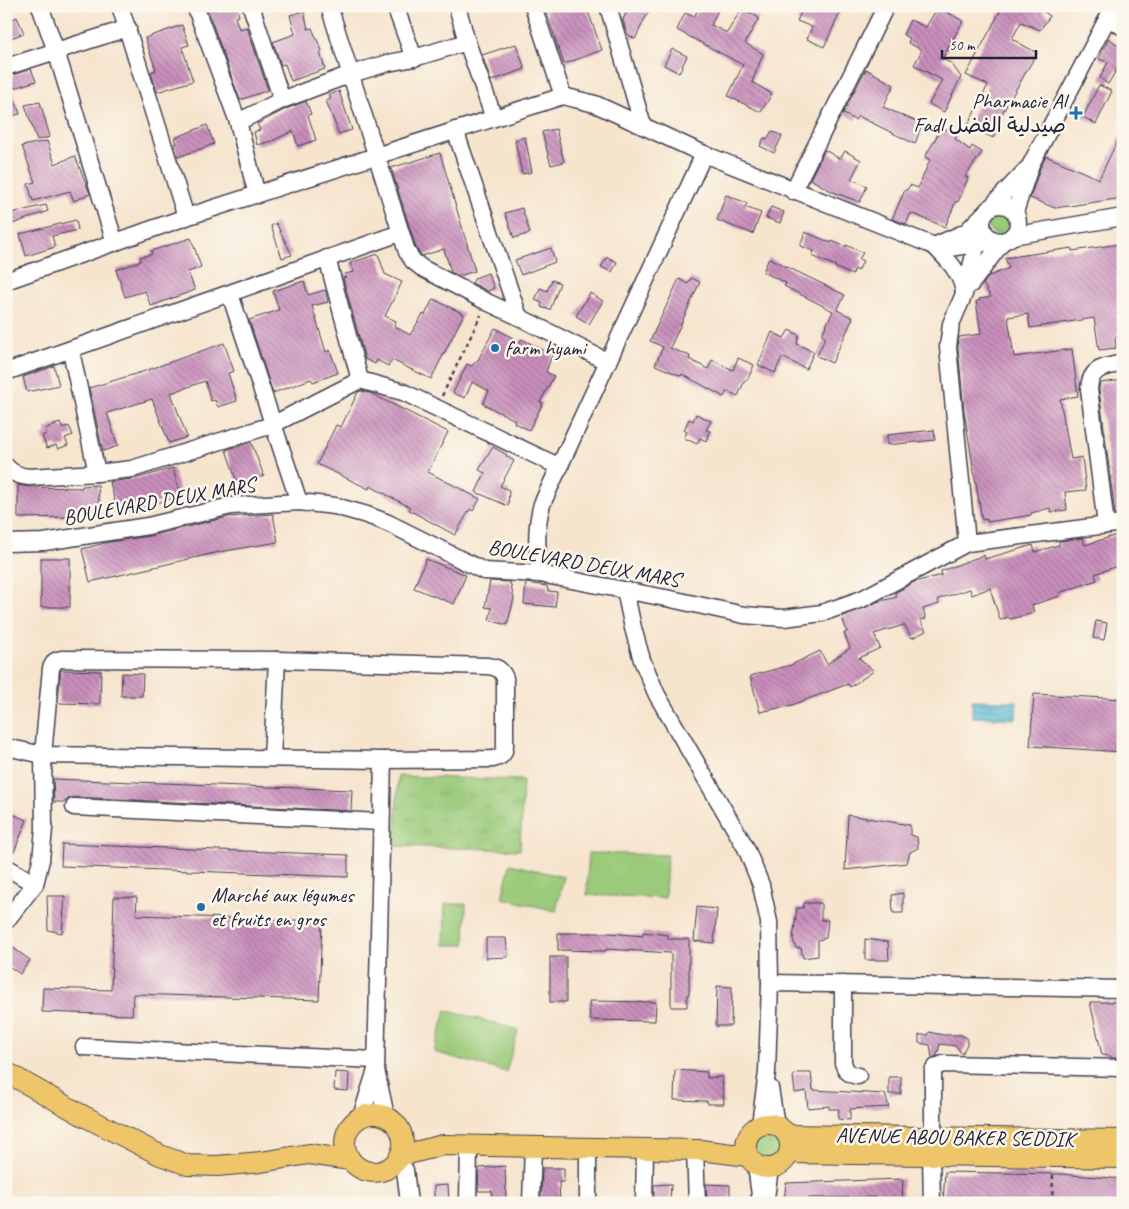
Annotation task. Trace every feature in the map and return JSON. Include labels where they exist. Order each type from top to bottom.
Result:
[{"type":"main road","points":[[6,1072],[80,1114],[160,1155],[188,1165],[216,1166],[261,1162],[309,1154],[350,1160]]},
{"type":"main road","points":[[309,1154],[354,1123],[374,1114],[386,1116],[395,1122],[401,1130],[403,1148],[398,1159],[389,1168],[372,1172],[356,1166],[350,1160],[346,1151],[345,1140],[354,1123]]},
{"type":"main road","name":"AVENUE ABOU BAKER SEDDIK","points":[[401,1130],[443,1145]]},
{"type":"main road","points":[[772,1134],[784,1160],[778,1166],[758,1163],[746,1144],[772,1134]]},
{"type":"main road","name":"AVENUE ABOU BAKER SEDDIK","points":[[697,1150],[772,1134],[932,1146],[1053,1158],[1123,1158]]},
{"type":"main road","name":"AVENUE ABOU BAKER SEDDIK","points":[[932,1146],[1123,1140]]},
{"type":"main road","name":"AVENUE ABOU BAKER SEDDIK","points":[[398,1159],[443,1145],[469,1145],[697,1150],[758,1163]]},
{"type":"street","points":[[40,6],[56,51],[115,244]]},
{"type":"street","points":[[120,6],[186,217]]},
{"type":"street","points":[[251,6],[282,100]]},
{"type":"street","points":[[329,6],[400,233],[407,252],[413,261],[422,268],[487,302],[608,362]]},
{"type":"street","points":[[395,6],[414,58]]},
{"type":"street","points":[[457,6],[467,42],[494,118]]},
{"type":"street","points":[[533,6],[563,96]]},
{"type":"street","points":[[608,6],[643,126]]},
{"type":"street","points":[[793,190],[886,6]]},
{"type":"street","points":[[199,7],[238,122],[257,195]]},
{"type":"street","points":[[964,294],[1004,239],[1018,227],[1016,215],[1032,164],[1109,10],[1123,27]]},
{"type":"street","points":[[6,67],[128,28]]},
{"type":"street","points":[[238,122],[282,100],[351,74],[467,42]]},
{"type":"street","points":[[6,281],[115,244],[186,217],[563,96],[595,104],[704,154],[934,246],[949,248],[977,244],[1065,226],[1123,217]]},
{"type":"street","points":[[455,130],[519,317]]},
{"type":"street","points":[[540,574],[536,543],[537,522],[542,504],[704,154]]},
{"type":"street","points":[[967,544],[948,348],[951,324],[964,294],[986,215],[1032,164]]},
{"type":"street","points":[[934,246],[966,232],[1001,205],[1006,206],[1016,215],[1065,226]]},
{"type":"street","points":[[986,215],[985,233],[1004,239]]},
{"type":"street","points":[[6,372],[71,351],[400,233]]},
{"type":"street","points":[[934,246],[955,270],[961,280],[964,294]]},
{"type":"street","points":[[327,258],[360,380]]},
{"type":"street","points":[[230,294],[299,502]]},
{"type":"street","points":[[71,351],[97,473]]},
{"type":"street","points":[[1106,525],[1089,380],[1092,374],[1098,370],[1123,364]]},
{"type":"street","points":[[6,466],[9,470],[20,476],[29,477],[132,469],[272,425],[360,380],[403,392],[560,467]]},
{"type":"street","name":"BOULEVARD DEUX MARS","points":[[6,543],[44,542],[148,526],[231,506],[299,502],[335,506],[367,515],[484,572],[540,574],[744,615],[784,618],[822,613],[862,599],[967,544],[1123,524]]},
{"type":"street","points":[[625,590],[642,660],[656,695],[746,848],[761,885],[769,922],[770,983],[767,1072],[772,1134]]},
{"type":"street","points":[[6,747],[43,755],[383,760],[493,759],[500,757],[504,753],[505,678],[502,671],[496,667],[487,666],[277,660],[61,659],[55,661],[50,668],[43,755],[44,829],[41,860],[36,884],[6,921]]},
{"type":"street","points":[[272,758],[277,660]]},
{"type":"street","points":[[383,760],[376,1065],[386,1116]]},
{"type":"street","points":[[74,807],[381,822]]},
{"type":"street","points":[[6,867],[36,884]]},
{"type":"street","points":[[770,983],[1123,988]]},
{"type":"street","points":[[843,984],[844,1063],[846,1070],[851,1075],[858,1076]]},
{"type":"street","points":[[84,1048],[376,1065]]},
{"type":"street","points":[[932,1203],[932,1071],[936,1067],[943,1064],[1123,1068]]},
{"type":"street","points":[[354,1123],[376,1065]]},
{"type":"street","points":[[468,1203],[469,1145]]},
{"type":"street","points":[[531,1203],[533,1146]]},
{"type":"street","points":[[588,1147],[588,1203]]},
{"type":"street","points":[[644,1203],[645,1149]]},
{"type":"street","points":[[697,1150],[697,1203]]},
{"type":"street","points":[[398,1159],[405,1170],[409,1203]]},
{"type":"street","points":[[758,1163],[761,1203]]},
{"type":"street","points":[[758,1163],[765,1203]]},
{"type":"path","points":[[436,409],[487,302]]},
{"type":"path","points":[[1052,1203],[1053,1158]]},
{"type":"green space","points":[[1001,210],[1010,214],[1014,223],[1010,232],[1001,236],[992,232],[988,223],[992,214]]},
{"type":"green space","points":[[398,776],[523,780],[520,850],[395,846]]},
{"type":"green space","points":[[588,853],[667,855],[665,898],[587,895]]},
{"type":"green space","points":[[510,864],[564,877],[556,911],[502,898]]},
{"type":"green space","points":[[445,904],[466,904],[465,945],[444,945]]},
{"type":"green space","points":[[446,1010],[518,1030],[506,1072],[434,1052]]},
{"type":"green space","points":[[767,1135],[776,1139],[780,1148],[776,1157],[767,1161],[758,1157],[754,1148],[758,1139]]},
{"type":"water","points":[[972,700],[1017,701],[1016,719],[972,717]]},
{"type":"building","points":[[206,6],[236,6],[239,16],[235,17],[239,29],[247,27],[268,90],[240,100]]},
{"type":"building","points":[[544,6],[586,6],[602,50],[564,64]]},
{"type":"building","points":[[629,6],[651,6],[635,39],[627,34],[623,20]]},
{"type":"building","points":[[700,6],[720,6],[711,25],[727,33],[742,8],[759,18],[745,43],[763,54],[752,82],[772,94],[761,112],[728,96],[743,65],[677,30],[685,13],[694,17]]},
{"type":"building","points":[[804,6],[843,6],[824,47],[807,39],[812,27],[797,21]]},
{"type":"building","points":[[1003,6],[1046,6],[1043,11],[1050,16],[1040,30],[1021,22],[1012,39],[1037,53],[1000,117],[1001,121],[993,138],[968,125],[988,85],[966,75]]},
{"type":"building","points":[[938,7],[963,21],[942,59],[951,63],[961,77],[944,112],[929,104],[942,80],[914,65],[922,50],[908,43],[910,38],[903,35],[910,20],[926,27]]},
{"type":"building","points":[[304,11],[308,29],[312,28],[322,51],[320,53],[325,69],[291,81],[285,64],[281,65],[273,42],[295,34],[290,15]]},
{"type":"building","points":[[17,17],[24,33],[6,40],[6,22]]},
{"type":"building","points":[[182,25],[189,45],[182,47],[193,81],[157,92],[151,72],[156,70],[145,38]]},
{"type":"building","points":[[1109,38],[1123,50],[1121,58],[1123,59],[1123,71],[1117,69],[1108,84],[1100,78],[1108,62],[1099,59]]},
{"type":"building","points":[[516,44],[525,69],[491,81],[482,55]]},
{"type":"building","points":[[672,49],[687,56],[679,73],[664,65]]},
{"type":"building","points":[[31,69],[36,81],[11,89],[20,114],[6,117],[6,77]]},
{"type":"building","points":[[866,69],[894,85],[883,107],[922,124],[915,144],[858,116],[855,120],[844,114],[842,115]]},
{"type":"building","points":[[1099,85],[1112,91],[1096,124],[1083,117]]},
{"type":"building","points":[[339,91],[352,130],[339,134],[326,101],[331,99],[329,95]]},
{"type":"building","points":[[306,101],[311,114],[308,115],[316,140],[298,146],[293,131],[272,141],[257,145],[254,132],[260,130],[257,124]]},
{"type":"building","points":[[40,102],[50,137],[37,140],[25,105]]},
{"type":"building","points":[[207,125],[214,144],[178,157],[174,144],[177,143],[175,138]]},
{"type":"building","points":[[942,127],[957,136],[955,139],[970,150],[972,146],[982,152],[965,177],[968,178],[945,227],[911,213],[906,224],[892,219],[905,190],[910,185],[918,188],[930,160],[925,157]]},
{"type":"building","points":[[556,129],[564,162],[551,165],[542,132]]},
{"type":"building","points":[[1123,129],[1123,198],[1055,208],[1030,198],[1046,156],[1099,179]]},
{"type":"building","points":[[772,131],[782,136],[774,153],[760,146],[764,138],[767,139]]},
{"type":"building","points":[[525,137],[532,172],[522,174],[515,140]]},
{"type":"building","points":[[47,141],[55,164],[75,156],[90,194],[74,201],[70,191],[33,201],[28,184],[35,182],[22,146]]},
{"type":"building","points":[[825,150],[840,159],[845,151],[861,160],[851,179],[867,186],[860,202],[833,192],[810,179]]},
{"type":"building","points":[[440,153],[475,271],[459,276],[451,272],[444,249],[422,256],[416,248],[391,168]]},
{"type":"building","points":[[726,195],[747,203],[745,207],[761,213],[753,234],[717,220]]},
{"type":"building","points":[[46,205],[48,211],[10,225],[7,214]]},
{"type":"building","points":[[771,207],[784,212],[780,223],[766,218]]},
{"type":"building","points":[[522,208],[530,233],[514,238],[505,213]]},
{"type":"building","points":[[76,220],[78,230],[52,236],[55,247],[26,256],[20,234]]},
{"type":"building","points":[[276,223],[292,255],[282,258],[271,226]]},
{"type":"building","points":[[805,232],[832,243],[832,241],[846,247],[846,245],[863,253],[859,259],[863,261],[858,271],[855,269],[852,275],[812,256],[814,251],[800,246]]},
{"type":"building","points":[[191,238],[201,267],[188,272],[195,290],[151,306],[145,291],[125,297],[116,270],[141,261],[140,257],[152,254],[151,251]]},
{"type":"building","points":[[1120,244],[1123,263],[1123,284],[1119,285],[1122,311],[1118,312],[1120,328],[1117,328],[1118,337],[1115,338],[1116,348],[1099,350],[1094,318],[1030,328],[1028,314],[1008,317],[1014,357],[1072,349],[1078,396],[1060,399],[1071,459],[1082,457],[1086,490],[1065,492],[1067,510],[1051,512],[1050,508],[1031,513],[1031,515],[987,522],[987,519],[982,520],[964,411],[958,347],[959,337],[981,334],[976,301],[991,297],[983,284],[989,276],[1009,268],[1005,258],[1072,248],[1072,251]]},
{"type":"building","points":[[551,248],[555,262],[521,275],[515,260]]},
{"type":"building","points":[[378,254],[385,274],[402,282],[385,316],[396,321],[394,326],[410,335],[423,314],[425,315],[433,299],[464,314],[431,379],[392,360],[388,366],[377,360],[375,364],[365,359],[343,278],[346,277],[345,274],[354,272],[350,263]]},
{"type":"building","points":[[607,257],[617,262],[612,272],[601,267]]},
{"type":"building","points":[[769,258],[845,295],[837,310],[853,318],[832,363],[817,356],[825,338],[822,334],[833,311],[784,286],[786,283],[763,272]]},
{"type":"building","points":[[488,273],[494,288],[488,291],[472,283],[475,278]]},
{"type":"building","points":[[691,278],[700,282],[670,348],[690,356],[689,359],[708,369],[712,360],[733,370],[738,358],[754,365],[738,396],[727,391],[724,397],[682,374],[681,376],[655,365],[663,347],[650,341],[679,279],[688,284]]},
{"type":"building","points":[[552,280],[560,283],[550,310],[541,307],[542,303],[535,300],[540,288],[547,291]]},
{"type":"building","points":[[304,281],[308,295],[325,290],[328,302],[312,306],[326,352],[330,350],[338,373],[313,382],[311,379],[273,393],[249,320],[279,310],[273,291]]},
{"type":"building","points":[[590,293],[603,301],[589,324],[576,316]]},
{"type":"building","points":[[495,328],[520,342],[522,339],[552,355],[546,372],[554,376],[540,402],[543,403],[529,430],[514,423],[515,420],[483,404],[489,391],[472,382],[465,398],[453,393],[467,364],[471,366],[478,360]]},
{"type":"building","points":[[789,330],[799,335],[797,344],[814,352],[806,369],[782,357],[775,373],[758,365],[772,332],[784,338]]},
{"type":"building","points":[[224,343],[234,371],[228,373],[237,401],[218,407],[215,400],[211,401],[205,381],[171,393],[187,437],[169,443],[152,399],[107,413],[118,446],[103,451],[89,388],[142,372]]},
{"type":"building","points":[[54,366],[59,385],[27,392],[23,377]]},
{"type":"building","points":[[1123,380],[1123,513],[1115,514],[1099,389],[1100,383]]},
{"type":"building","points":[[358,392],[370,393],[448,432],[428,472],[480,499],[473,511],[470,509],[455,535],[409,510],[410,507],[370,486],[369,489],[317,464],[336,425],[341,427]]},
{"type":"building","points":[[696,414],[711,421],[706,430],[710,431],[706,441],[700,438],[697,444],[684,438],[687,432],[684,430],[689,419],[693,421]]},
{"type":"building","points":[[60,423],[62,428],[69,426],[73,435],[65,438],[68,445],[58,449],[56,445],[47,448],[42,436],[47,434],[45,429]]},
{"type":"building","points":[[934,430],[935,440],[887,445],[887,435]]},
{"type":"building","points":[[251,442],[264,476],[238,485],[226,450]]},
{"type":"building","points":[[493,447],[514,461],[500,486],[509,490],[508,506],[476,492],[485,473],[479,470]]},
{"type":"building","points":[[173,468],[181,496],[118,514],[110,482],[138,478]]},
{"type":"building","points":[[18,485],[28,487],[82,488],[82,486],[98,485],[100,516],[74,517],[73,513],[70,514],[70,517],[18,518]]},
{"type":"building","points":[[273,514],[278,542],[219,552],[90,582],[82,549],[109,542],[150,536],[228,517]]},
{"type":"building","points":[[1123,533],[1123,564],[1095,574],[1097,580],[1059,593],[1060,596],[1032,605],[1034,613],[1000,620],[990,588],[972,595],[970,589],[938,599],[939,604],[923,609],[926,619],[920,620],[926,631],[912,638],[904,625],[874,634],[880,648],[859,658],[874,671],[850,687],[848,684],[792,705],[760,712],[750,676],[791,665],[820,651],[827,664],[850,648],[844,633],[847,632],[842,617],[877,602],[897,597],[895,593],[914,582],[942,575],[941,571],[984,555],[985,559],[1033,545],[1035,552],[1059,545],[1059,541],[1083,538],[1085,545]]},
{"type":"building","points":[[41,558],[70,558],[70,607],[41,607]]},
{"type":"building","points":[[426,559],[466,575],[454,604],[414,588]]},
{"type":"building","points":[[490,581],[510,582],[514,599],[507,625],[489,620],[492,608],[485,607]]},
{"type":"building","points":[[526,583],[547,586],[548,591],[557,592],[555,607],[524,604]]},
{"type":"building","points":[[1096,621],[1107,623],[1104,640],[1093,638]]},
{"type":"building","points":[[61,670],[101,671],[100,704],[58,703]]},
{"type":"building","points":[[122,673],[143,674],[142,696],[121,696]]},
{"type":"building","points":[[1034,694],[1123,699],[1123,752],[1030,746]]},
{"type":"building","points":[[53,779],[352,790],[351,811],[74,797],[69,798],[65,802],[54,802]]},
{"type":"building","points":[[12,814],[27,820],[14,852],[6,849],[6,829]]},
{"type":"building","points":[[848,815],[910,825],[910,835],[917,837],[918,848],[910,852],[907,863],[845,870]]},
{"type":"building","points":[[62,844],[348,855],[348,877],[61,866]]},
{"type":"building","points":[[903,893],[903,913],[893,913],[892,895]]},
{"type":"building","points":[[47,896],[65,896],[62,933],[48,930]]},
{"type":"building","points":[[114,897],[137,897],[136,915],[322,921],[319,1000],[133,994],[132,1015],[42,1012],[43,988],[111,990]]},
{"type":"building","points":[[804,903],[821,903],[821,920],[828,920],[826,938],[818,940],[818,956],[803,958],[801,948],[796,948],[793,939],[797,908],[803,908]]},
{"type":"building","points":[[697,907],[717,909],[714,943],[694,941]]},
{"type":"building","points":[[643,932],[668,935],[668,939],[689,939],[689,994],[687,995],[687,1007],[671,1007],[671,953],[606,949],[606,951],[558,950],[558,933],[610,933],[643,936]]},
{"type":"building","points":[[486,938],[506,938],[508,957],[486,958]]},
{"type":"building","points":[[865,939],[888,942],[889,960],[865,960]]},
{"type":"building","points":[[6,943],[30,960],[20,974],[6,964]]},
{"type":"building","points":[[550,957],[566,957],[566,1002],[550,1002]]},
{"type":"building","points":[[717,986],[732,987],[731,1026],[716,1026]]},
{"type":"building","points":[[589,1001],[656,1002],[655,1021],[590,1020]]},
{"type":"building","points":[[1090,1002],[1123,1002],[1123,1058],[1111,1058],[1111,1056],[1102,1055]]},
{"type":"building","points":[[929,1032],[943,1035],[961,1035],[967,1038],[967,1044],[962,1054],[956,1046],[940,1044],[937,1056],[932,1058],[930,1045],[919,1043],[919,1035],[928,1035]]},
{"type":"building","points":[[675,1070],[707,1072],[707,1078],[722,1077],[724,1104],[708,1104],[707,1101],[674,1100]]},
{"type":"building","points":[[335,1072],[349,1073],[348,1091],[334,1090]]},
{"type":"building","points":[[796,1073],[811,1073],[813,1090],[885,1094],[889,1107],[850,1109],[850,1120],[838,1119],[839,1109],[829,1109],[829,1106],[808,1108],[806,1091],[795,1093],[793,1077]]},
{"type":"building","points":[[889,1077],[901,1077],[901,1094],[889,1094]]},
{"type":"building","points":[[505,1166],[506,1202],[492,1202],[492,1191],[478,1191],[479,1168]]},
{"type":"building","points":[[542,1168],[564,1168],[564,1182],[559,1182],[560,1203],[541,1203]]},
{"type":"building","points":[[945,1172],[1060,1174],[1123,1179],[1123,1203],[943,1203]]},
{"type":"building","points":[[903,1179],[902,1203],[875,1203],[876,1197],[809,1198],[809,1203],[784,1203],[786,1183]]},
{"type":"building","points":[[671,1184],[670,1203],[654,1203],[654,1185]]},
{"type":"building","points":[[706,1184],[730,1185],[730,1203],[707,1203]]},
{"type":"building","points":[[448,1185],[449,1203],[434,1203],[434,1186]]},
{"type":"place","name":"Pharmacie Al Fadl صيدلية الفضل","points":[[1076,113]]},
{"type":"place","name":"farm hyami","points":[[495,348]]},
{"type":"place","name":"Marché aux légumes et fruits en gros","points":[[201,907]]}]
